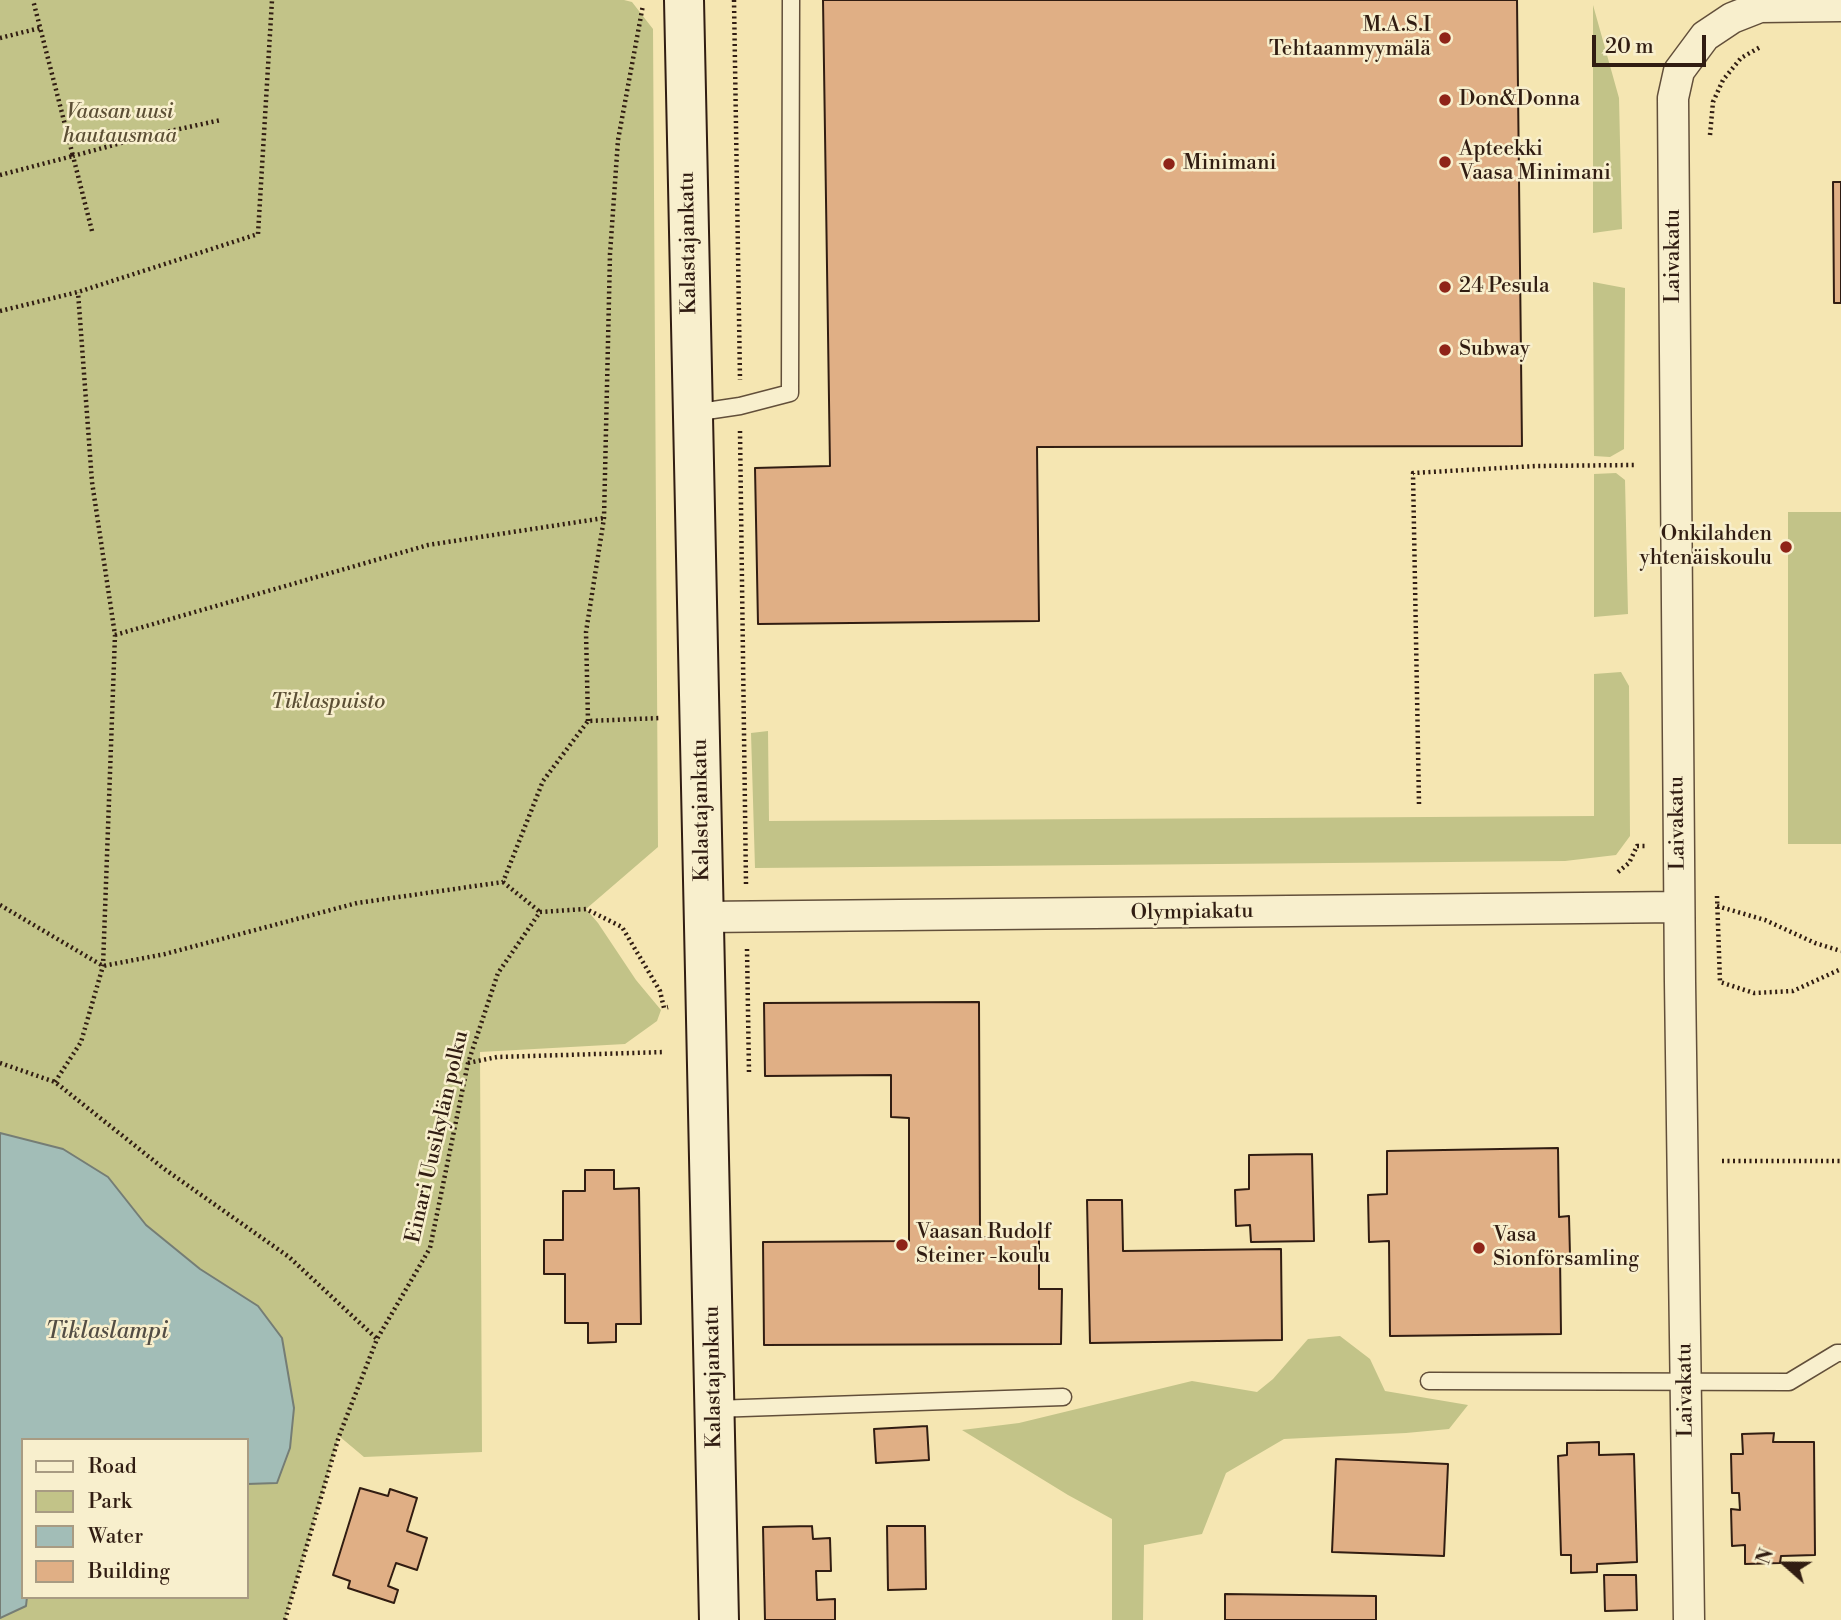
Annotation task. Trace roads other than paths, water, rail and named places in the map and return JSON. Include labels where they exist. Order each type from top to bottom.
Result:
[{"type":"street","name":"Kalastajankatu","points":[[684,0],[719,1620]]},
{"type":"street","name":"Laivakatu","points":[[1689,1620],[1672,99],[1679,71],[1705,36],[1732,18],[1760,7],[1841,6]]},
{"type":"street","name":"Olympiakatu","points":[[704,918],[1679,907]]},
{"type":"lane","points":[[693,413],[740,406],[790,393],[791,0]]},
{"type":"lane","points":[[1429,1381],[1789,1382],[1841,1353]]},
{"type":"lane","points":[[714,1409],[1063,1397]]},
{"type":"water","name":"Tiklaslampi","points":[[0,1133],[63,1149],[108,1177],[146,1225],[200,1269],[258,1306],[282,1338],[294,1408],[290,1448],[277,1483],[248,1484],[248,1438],[21,1438],[21,1599],[27,1599],[26,1606],[0,1618]]},
{"type":"place","name":"M.A.S.I Tehtaanmyymälä","points":[[1445,38]]},
{"type":"place","name":"Don&Donna","points":[[1445,100]]},
{"type":"place","name":"Apteekki Vaasa Minimani","points":[[1445,162]]},
{"type":"place","name":"Minimani","points":[[1169,164]]},
{"type":"place","name":"24 Pesula","points":[[1445,287]]},
{"type":"place","name":"Subway","points":[[1445,350]]},
{"type":"place","name":"Onkilahden yhtenäiskoulu","points":[[1786,547]]},
{"type":"place","name":"Vaasan Rudolf Steiner -koulu","points":[[902,1245]]},
{"type":"place","name":"Vasa Sionförsamling","points":[[1479,1248]]},
{"type":"park label","name":"Vaasan uusi hautausmaa","points":[[120,125]]},
{"type":"park label","name":"Tiklaspuisto","points":[[328,703]]}]
